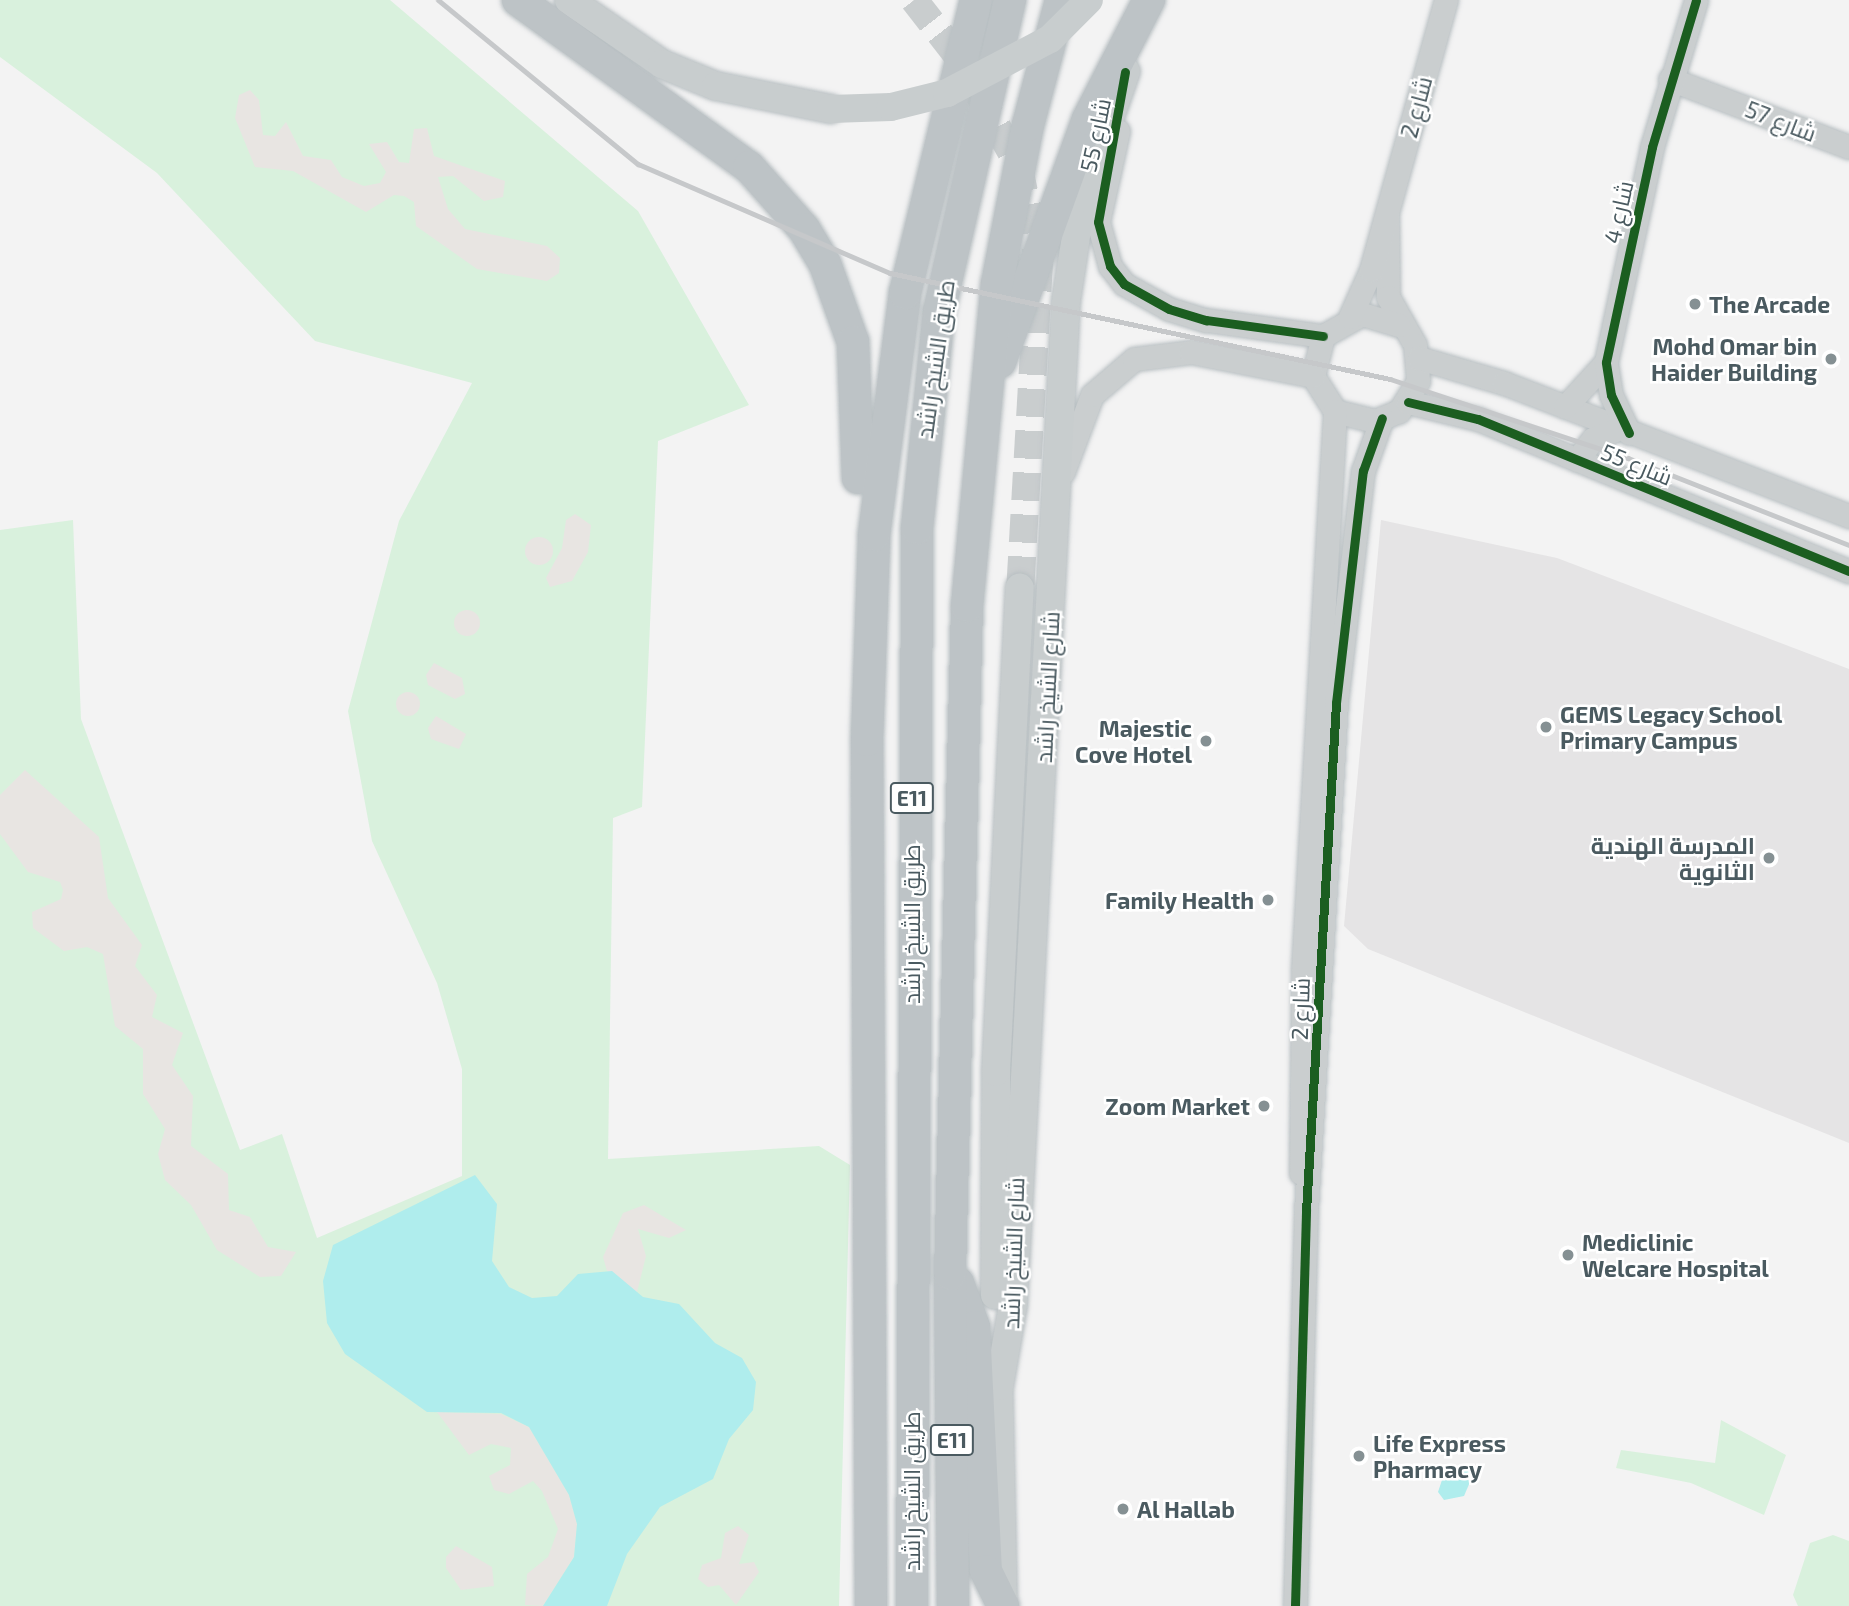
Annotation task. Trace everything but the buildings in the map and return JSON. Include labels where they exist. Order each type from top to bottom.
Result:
[{"type":"highway","points":[[518,0],[749,167],[778,196],[825,264],[853,342],[859,383],[855,672],[866,740]]},
{"type":"highway","points":[[871,1606],[866,740],[872,616],[891,373],[976,0]]},
{"type":"highway","name":"طريق الشيخ راشد","points":[[912,1606],[914,600],[939,312],[1010,0]]},
{"type":"highway","name":"طريق الشيخ راشد","points":[[953,1606],[950,1274],[962,674],[982,416],[1008,217],[1061,0]]},
{"type":"highway","points":[[982,416],[1064,178],[1115,57],[1151,0]]},
{"type":"highway","points":[[872,616],[907,386],[939,312]]},
{"type":"highway","points":[[950,1274],[967,1300],[974,1327],[984,1558],[1003,1606]]},
{"type":"main road","points":[[569,0],[652,58],[716,86],[831,109],[891,107],[947,93],[1050,38],[1089,0]]},
{"type":"main road","name":"شارع الشيخ راشد","points":[[999,1386],[1011,1332],[1075,232],[1125,72],[1151,0]]},
{"type":"main road","points":[[1003,1606],[1005,1511],[993,1151],[1020,588]]},
{"type":"street","name":"شارع 2","points":[[1350,317],[1387,215],[1447,0]]},
{"type":"street","name":"شارع 4","points":[[1623,431],[1611,395],[1606,362],[1670,79],[1696,0]]},
{"type":"street","points":[[1683,42],[1713,95]]},
{"type":"street","name":"شارع 55","points":[[1125,72],[1098,222],[1101,244],[1124,284],[1168,309],[1206,320],[1323,336]]},
{"type":"street","name":"شارع 57","points":[[1670,79],[1849,147]]},
{"type":"street","name":"شارع 2","points":[[1387,215],[1386,282],[1398,325]]},
{"type":"street","points":[[1375,315],[1398,325],[1419,358],[1418,382],[1408,402],[1382,418],[1361,421],[1335,411],[1313,376],[1323,336],[1350,317],[1375,315]]},
{"type":"street","points":[[1059,485],[1092,395],[1135,359],[1191,352],[1313,376]]},
{"type":"street","name":"شارع 55","points":[[1419,358],[1564,407],[1849,516]]},
{"type":"street","points":[[1564,407],[1606,362]]},
{"type":"street","name":"شارع 55","points":[[1408,402],[1478,419],[1849,571]]},
{"type":"street","name":"شارع 2","points":[[1306,1211],[1298,1136],[1301,1024],[1335,411]]},
{"type":"street","name":"شارع 2","points":[[1295,1606],[1306,1211],[1345,602],[1366,457],[1382,418]]},
{"type":"street","points":[[1577,460],[1593,439],[1623,431]]},
{"type":"shaded area","name":"GEMS Legacy School Primary Campus","points":[[1381,520],[1557,558],[1849,669],[1849,1143],[1368,949],[1344,926]]},
{"type":"green space","points":[[0,0],[390,0],[638,211],[749,405],[658,441],[642,807],[613,818],[608,1159],[819,1146],[850,1165],[839,1606],[0,1606],[0,530],[73,520],[81,719],[240,1150],[282,1134],[317,1238],[462,1176],[462,1069],[437,983],[372,841],[348,711],[399,521],[472,383],[315,341],[157,173],[0,57]]},
{"type":"green space","points":[[1721,1420],[1786,1455],[1764,1515],[1691,1483],[1616,1468],[1621,1450],[1715,1463]]},
{"type":"green space","points":[[1833,1535],[1849,1541],[1849,1606],[1798,1606],[1793,1595],[1810,1543]]},
{"type":"sand","points":[[250,90],[259,100],[263,135],[275,136],[286,122],[303,156],[331,160],[342,177],[364,186],[380,183],[386,172],[369,144],[387,142],[399,162],[409,163],[414,129],[427,128],[434,156],[505,181],[503,197],[484,201],[453,176],[438,177],[448,209],[465,229],[547,246],[560,258],[559,273],[547,281],[477,269],[416,226],[414,202],[404,196],[394,195],[366,212],[293,171],[255,167],[235,118],[239,95]]},
{"type":"sand","points":[[575,514],[591,525],[588,552],[572,581],[550,587],[546,578],[562,548],[566,520]]},
{"type":"sand","points":[[539,537],[549,541],[553,551],[549,561],[539,565],[529,561],[525,551],[529,541]]},
{"type":"sand","points":[[467,610],[477,613],[480,623],[477,633],[467,636],[457,633],[454,623],[457,613]]},
{"type":"sand","points":[[434,663],[462,678],[465,694],[455,699],[428,685],[426,675]]},
{"type":"sand","points":[[408,692],[416,696],[420,704],[416,712],[408,716],[400,712],[396,704],[400,696]]},
{"type":"sand","points":[[436,716],[466,734],[459,749],[431,739],[428,728]]},
{"type":"sand","points":[[25,770],[99,837],[108,898],[142,945],[135,966],[157,995],[152,1017],[183,1033],[172,1065],[193,1096],[191,1146],[228,1174],[229,1210],[250,1217],[268,1247],[296,1252],[281,1276],[260,1277],[217,1250],[191,1205],[165,1180],[158,1154],[165,1129],[143,1094],[143,1049],[115,1026],[103,954],[87,947],[64,951],[33,928],[32,912],[61,899],[63,890],[60,882],[28,872],[0,834],[0,795]]},
{"type":"sand","points":[[644,1205],[686,1230],[669,1238],[638,1229],[646,1256],[637,1292],[607,1271],[603,1257],[623,1213]]},
{"type":"sand","points":[[437,1412],[501,1414],[529,1427],[569,1495],[577,1524],[574,1557],[543,1606],[525,1605],[527,1574],[548,1557],[558,1529],[542,1491],[533,1481],[509,1494],[494,1490],[489,1476],[510,1465],[511,1448],[491,1444],[469,1455]]},
{"type":"sand","points":[[738,1526],[749,1535],[739,1564],[754,1562],[759,1572],[736,1605],[719,1585],[708,1587],[698,1579],[702,1565],[721,1558],[725,1533]]},
{"type":"sand","points":[[456,1546],[492,1567],[494,1586],[461,1590],[446,1568],[446,1557]]},
{"type":"water","points":[[475,1175],[497,1204],[492,1261],[509,1287],[532,1298],[557,1296],[578,1274],[612,1271],[643,1297],[679,1304],[715,1343],[742,1358],[756,1382],[753,1410],[729,1439],[713,1479],[660,1507],[627,1554],[607,1606],[543,1606],[574,1557],[577,1524],[569,1495],[529,1427],[501,1413],[427,1412],[345,1354],[327,1323],[323,1281],[333,1245]]},
{"type":"water","points":[[1468,1467],[1473,1475],[1464,1496],[1444,1500],[1438,1492],[1442,1480]]},
{"type":"tunnel","points":[[914,0],[956,54],[1018,164],[1039,263],[1020,588]]},
{"type":"railway","points":[[438,0],[638,164],[890,273],[1390,379],[1628,458],[1849,545]]},
{"type":"cycle path","points":[[1629,433],[1611,395],[1606,362],[1652,147],[1696,0]]},
{"type":"cycle path","points":[[1125,72],[1098,222],[1110,266],[1124,284],[1169,309],[1206,320],[1323,336]]},
{"type":"cycle path","points":[[1408,402],[1478,419],[1849,571]]},
{"type":"cycle path","points":[[1295,1606],[1306,1211],[1336,703],[1363,471],[1382,418]]},
{"type":"place","name":"The Arcade","points":[[1695,304]]},
{"type":"place","name":"Mohd Omar bin Haider Building","points":[[1831,359]]},
{"type":"place","name":"GEMS Legacy School Primary Campus","points":[[1546,727]]},
{"type":"place","name":"Majestic Cove Hotel","points":[[1206,741]]},
{"type":"place","name":"المدرسة الهندية الثانوية","points":[[1769,858]]},
{"type":"place","name":"Family Health","points":[[1268,900]]},
{"type":"place","name":"Zoom Market","points":[[1264,1106]]},
{"type":"place","name":"Mediclinic Welcare Hospital","points":[[1568,1255]]},
{"type":"place","name":"Life Express Pharmacy","points":[[1359,1456]]},
{"type":"place","name":"Al Hallab","points":[[1123,1509]]}]
